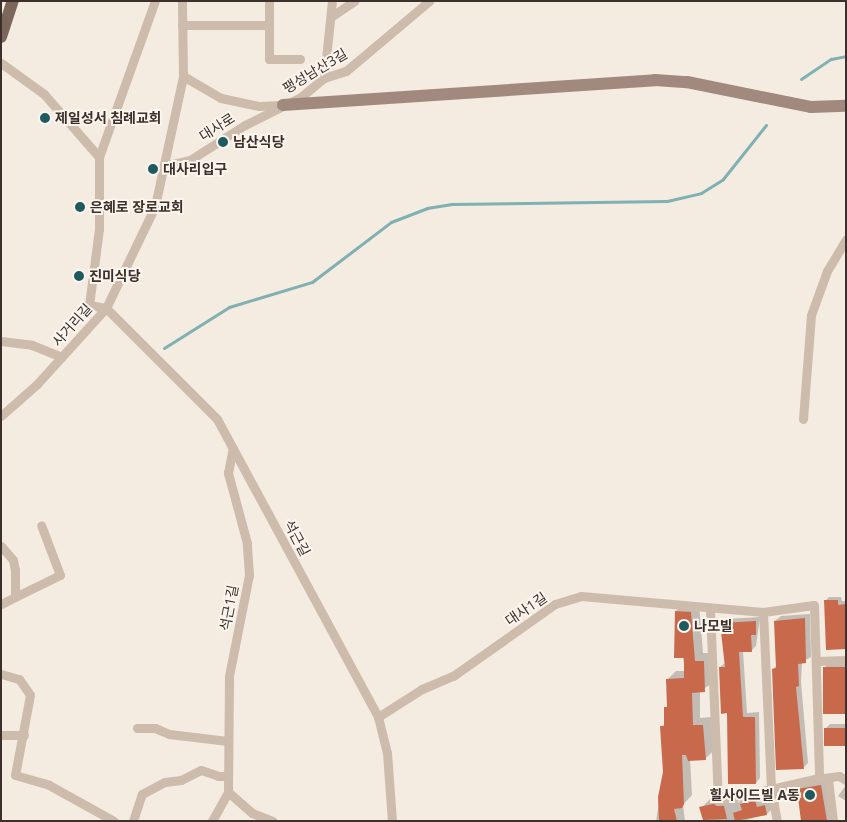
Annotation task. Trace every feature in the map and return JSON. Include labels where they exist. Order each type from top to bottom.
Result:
[{"type":"main road","points":[[1,37],[13,1]]},
{"type":"street","points":[[1,64],[44,94],[98,157],[155,1]]},
{"type":"street","name":"사거리길","points":[[1,416],[62,357],[106,308],[155,206],[183,76],[182,1]]},
{"type":"street","points":[[269,1],[270,59],[300,59]]},
{"type":"street","points":[[324,78],[332,16],[332,1]]},
{"type":"street","points":[[332,16],[354,1]]},
{"type":"street","name":"팽성남산3길","points":[[283,105],[301,98],[324,78],[346,71],[429,1]]},
{"type":"street","points":[[182,25],[269,25]]},
{"type":"street","points":[[183,76],[221,98],[259,106],[655,80],[687,82],[811,107],[846,106]]},
{"type":"street","name":"대사로","points":[[164,166],[190,160],[219,140],[283,105]]},
{"type":"street","name":"석근길","points":[[98,157],[99,229],[89,305],[106,308],[217,419],[378,717],[389,772],[392,821]]},
{"type":"street","points":[[803,419],[811,315],[827,271],[846,239]]},
{"type":"street","points":[[1,341],[32,345],[62,357]]},
{"type":"street","name":"석근1길","points":[[212,821],[228,792],[229,676],[249,575],[247,543],[228,473],[233,448]]},
{"type":"street","points":[[1,604],[60,575],[41,525]]},
{"type":"street","points":[[1,546],[13,560],[15,597]]},
{"type":"street","name":"대사1길","points":[[378,717],[422,690],[453,676],[555,604],[581,596],[763,612],[814,604],[823,778],[833,821]]},
{"type":"street","points":[[710,608],[718,801],[823,778],[839,776],[846,780]]},
{"type":"street","points":[[763,612],[771,788],[778,821]]},
{"type":"street","points":[[816,660],[846,660]]},
{"type":"street","points":[[1,674],[19,679],[27,686],[30,706],[15,775],[49,785],[114,821]]},
{"type":"street","points":[[137,728],[155,728],[169,734],[228,741]]},
{"type":"street","points":[[1,735],[24,735]]},
{"type":"street","points":[[133,821],[142,794],[164,782],[181,780],[201,770],[218,776],[228,776]]},
{"type":"street","points":[[228,792],[252,813],[273,821]]},
{"type":"building","points":[[824,600],[838,600],[838,605],[846,604],[846,649],[826,650]]},
{"type":"building","points":[[675,611],[691,612],[695,661],[704,661],[705,692],[692,693],[693,725],[703,725],[706,760],[688,761],[686,755],[682,755],[684,804],[682,808],[674,809],[677,821],[659,821],[658,797],[663,772],[660,726],[664,726],[664,707],[667,707],[666,679],[684,678],[684,658],[674,658]]},
{"type":"building","points":[[805,618],[806,663],[798,664],[799,686],[796,687],[804,769],[776,770],[772,669],[776,668],[774,621]]},
{"type":"building","points":[[756,621],[756,635],[751,635],[752,652],[739,652],[743,717],[755,717],[756,784],[728,784],[727,713],[721,714],[719,667],[725,667],[720,623]]},
{"type":"building","points":[[823,667],[846,667],[846,714],[823,714]]},
{"type":"building","points":[[824,728],[846,728],[846,746],[824,746]]},
{"type":"building","points":[[821,785],[827,821],[801,821],[797,789]]},
{"type":"building","points":[[755,800],[757,807],[765,805],[767,815],[735,821],[733,813],[742,810],[740,804]]},
{"type":"building","points":[[713,804],[724,806],[727,819],[703,820],[699,807]]},
{"type":"waterway","points":[[801,79],[831,59],[846,56]]},
{"type":"waterway","points":[[164,348],[229,307],[312,282],[391,222],[427,208],[452,204],[667,201],[701,193],[723,179],[766,125]]},
{"type":"place","name":"제일성서 침례교회","points":[[45,118]]},
{"type":"place","name":"남산식당","points":[[223,142]]},
{"type":"place","name":"대사리입구","points":[[153,169]]},
{"type":"place","name":"은혜로 장로교회","points":[[80,207]]},
{"type":"place","name":"진미식당","points":[[79,276]]},
{"type":"place","name":"나모빌","points":[[684,626]]},
{"type":"place","name":"힐사이드빌 A동","points":[[810,795]]}]
